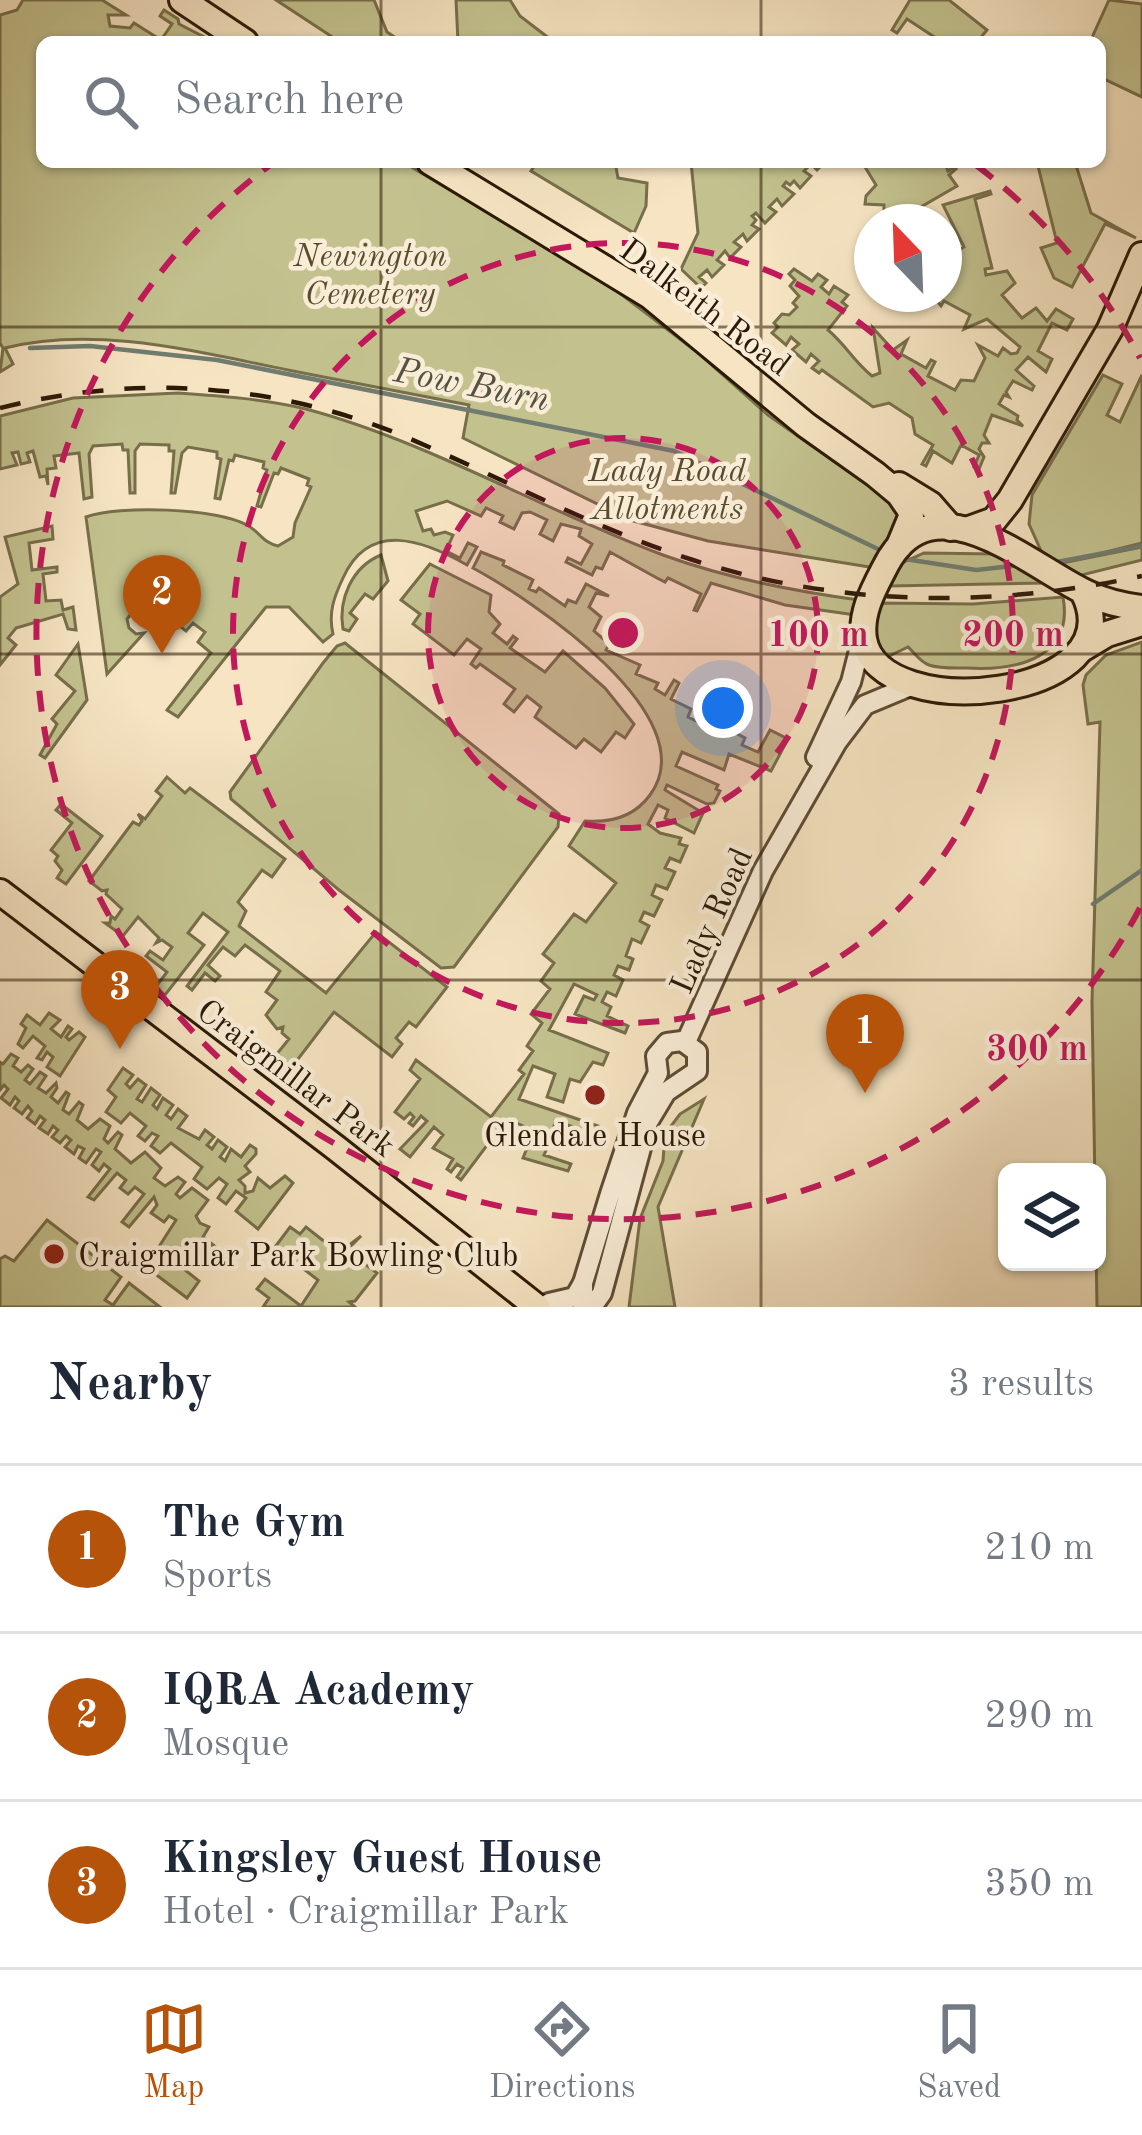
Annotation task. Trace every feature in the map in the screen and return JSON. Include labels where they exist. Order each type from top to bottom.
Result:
[{"type":"main road","points":[[182,0],[236,36]]},
{"type":"main road","name":"Dalkeith Road","points":[[440,168],[650,296],[806,425],[875,474],[910,510],[899,546]]},
{"type":"main road","points":[[1142,254],[1100,345],[1010,500],[994,520],[916,534],[899,546],[872,595],[863,635],[880,669],[914,686],[974,690],[1012,686],[1058,669],[1107,634],[1142,623]]},
{"type":"main road","name":"Dalkeith Road","points":[[875,474],[920,496],[960,529]]},
{"type":"main road","points":[[1010,500],[1008,527],[1014,549]]},
{"type":"main road","points":[[960,529],[1014,549],[1083,592],[1142,608]]},
{"type":"main road","points":[[1082,649],[1090,628],[1083,592]]},
{"type":"main road","name":"Craigmillar Park","points":[[0,892],[495,1272],[548,1306]]},
{"type":"street","name":"Lady Road","points":[[686,1042],[847,694],[863,635]]},
{"type":"street","name":"Lady Road","points":[[789,822],[854,716],[879,697],[914,686]]},
{"type":"street","name":"Lady Road","points":[[599,1302],[646,1129],[667,1078],[655,1060],[661,1047],[674,1040],[686,1042],[697,1052],[699,1066],[691,1079],[667,1078]]},
{"type":"street","name":"Lady Road","points":[[583,1307],[583,1283],[632,1124],[667,1078]]},
{"type":"street","points":[[548,1306],[575,1297],[583,1283]]},
{"type":"green space","name":"Newington Cemetery","points":[[23,0],[102,0],[126,15],[108,15],[110,26],[130,28],[134,23],[155,36],[36,36],[36,168],[413,168],[609,285],[697,352],[768,415],[886,498],[898,516],[876,568],[708,541],[630,520],[463,438],[469,405],[182,349],[111,340],[75,339],[5,348],[13,364],[0,372],[0,15],[17,10]]},
{"type":"green space","points":[[276,0],[374,0],[393,36],[331,36]]},
{"type":"green space","points":[[456,0],[510,0],[520,16],[546,36],[458,36]]},
{"type":"green space","points":[[910,0],[949,0],[987,30],[982,36],[933,36],[907,19],[897,33],[892,30]]},
{"type":"green space","points":[[1109,0],[1142,4],[1142,97],[1106,80],[1106,36],[1093,36]]},
{"type":"green space","name":"Newington Cemetery","points":[[164,10],[202,36],[164,36],[172,24],[160,16]]},
{"type":"green space","points":[[616,168],[618,178],[647,183],[646,206],[634,233],[531,171]]},
{"type":"green space","points":[[692,168],[807,168],[804,171],[811,176],[800,188],[794,181],[786,182],[783,186],[794,194],[782,206],[777,199],[769,207],[776,212],[765,223],[756,213],[752,216],[756,220],[752,225],[759,229],[747,241],[743,234],[734,242],[741,247],[730,258],[725,251],[717,260],[724,265],[712,277],[707,270],[699,277],[706,283],[701,288],[681,269],[698,233]]},
{"type":"green space","points":[[866,168],[956,169],[949,175],[957,186],[926,204],[865,204],[876,185]]},
{"type":"green space","points":[[1038,168],[1077,168],[1091,213],[1136,238],[1105,224],[1072,287],[1054,278],[1041,248],[1057,243]]},
{"type":"green space","points":[[990,191],[975,199],[992,268],[985,269],[986,275],[1007,271],[1015,283],[1002,295],[1022,318],[1036,308],[1047,321],[1056,309],[1073,319],[1067,330],[1052,323],[1038,351],[1052,359],[1046,372],[1028,357],[1016,370],[1034,386],[1032,390],[1013,381],[1006,392],[1009,397],[1004,395],[999,404],[1018,416],[1023,426],[992,415],[984,435],[989,443],[982,443],[979,449],[984,457],[979,469],[974,467],[979,455],[961,445],[952,463],[933,451],[926,466],[922,464],[933,445],[915,434],[912,418],[889,403],[873,407],[822,370],[812,368],[819,361],[811,354],[806,362],[792,350],[799,344],[791,337],[786,345],[772,333],[782,314],[789,315],[797,307],[793,303],[799,296],[790,286],[795,280],[789,274],[794,269],[812,281],[818,274],[827,280],[821,287],[829,294],[834,286],[848,295],[842,302],[847,306],[828,330],[872,376],[880,373],[873,328],[893,350],[907,340],[901,354],[926,368],[931,360],[935,362],[928,376],[955,390],[961,380],[974,381],[985,358],[978,345],[998,356],[1003,348],[1017,353],[1020,347],[987,319],[964,329],[970,315],[962,311],[962,204],[946,204]]},
{"type":"green space","points":[[1103,375],[1122,384],[1107,415],[1120,422],[1142,375],[1142,543],[1062,563],[1142,547],[1142,560],[1078,576],[1042,553],[1029,524],[1032,495]]},
{"type":"green space","points":[[178,393],[274,403],[352,423],[663,555],[760,583],[859,600],[856,615],[785,605],[711,583],[697,611],[701,594],[668,578],[665,582],[610,552],[602,569],[596,567],[592,575],[566,562],[568,558],[581,564],[592,544],[579,536],[581,529],[561,524],[553,541],[540,534],[547,520],[530,512],[522,513],[514,529],[500,522],[503,516],[486,508],[481,516],[447,501],[416,511],[423,531],[453,535],[446,551],[460,558],[468,543],[477,547],[467,565],[433,548],[398,540],[367,548],[354,560],[337,592],[333,634],[323,642],[289,607],[266,607],[178,717],[167,710],[211,653],[198,642],[205,632],[193,623],[186,631],[162,612],[134,610],[127,619],[129,628],[144,633],[107,674],[86,517],[143,510],[213,515],[247,525],[278,546],[293,537],[311,487],[309,479],[281,468],[274,473],[261,507],[257,506],[267,470],[264,462],[235,455],[229,460],[220,499],[215,498],[221,459],[217,452],[188,447],[182,453],[175,493],[171,493],[174,451],[169,451],[169,445],[140,444],[135,451],[135,493],[130,493],[128,450],[122,444],[93,446],[89,454],[92,497],[84,499],[79,453],[54,456],[56,468],[47,469],[48,485],[46,476],[40,477],[33,451],[27,453],[30,462],[21,464],[18,452],[12,453],[17,465],[0,469],[0,416],[73,398]]},
{"type":"green space","points":[[52,526],[53,539],[29,543],[32,570],[57,567],[57,572],[43,574],[46,601],[61,600],[63,610],[73,607],[76,630],[68,629],[63,614],[16,628],[8,638],[16,645],[0,665],[0,597],[18,584],[5,537]]},
{"type":"green space","points":[[481,552],[533,580],[529,589],[536,592],[539,588],[565,606],[568,600],[576,603],[586,584],[609,596],[596,593],[589,607],[601,617],[594,631],[609,644],[606,650],[640,665],[636,674],[658,683],[655,689],[665,695],[674,680],[679,683],[671,699],[691,709],[688,717],[696,721],[714,706],[711,726],[721,733],[732,717],[736,719],[730,730],[745,738],[742,745],[758,752],[770,730],[788,739],[771,771],[729,754],[724,770],[682,752],[676,766],[718,785],[720,791],[714,803],[707,804],[667,785],[665,790],[703,813],[694,833],[665,818],[668,810],[658,805],[648,824],[681,838],[679,844],[687,846],[680,862],[670,858],[665,868],[675,872],[667,889],[656,885],[652,895],[662,900],[654,916],[644,912],[640,921],[649,926],[641,943],[632,939],[626,956],[633,959],[629,970],[618,966],[614,975],[623,980],[616,996],[607,992],[602,1002],[611,1007],[607,1016],[628,1026],[625,1033],[575,1014],[584,996],[594,1000],[597,995],[574,984],[549,1030],[608,1053],[603,1065],[593,1062],[580,1082],[570,1079],[563,1102],[547,1097],[555,1074],[533,1066],[519,1099],[598,1126],[595,1134],[555,1121],[553,1131],[564,1135],[559,1149],[548,1146],[544,1155],[571,1164],[568,1171],[523,1158],[534,1131],[510,1120],[501,1140],[494,1136],[461,1180],[457,1177],[463,1168],[457,1164],[451,1172],[447,1169],[453,1159],[433,1148],[443,1135],[434,1127],[410,1157],[400,1149],[427,1121],[421,1116],[413,1126],[410,1113],[404,1119],[395,1112],[420,1079],[410,1070],[416,1060],[491,1117],[524,1074],[519,1070],[533,1051],[527,1046],[542,1023],[531,1014],[550,989],[541,981],[554,963],[543,954],[574,914],[586,922],[616,883],[569,846],[585,821],[621,817],[644,803],[661,764],[655,731],[635,697],[569,633],[473,568]]},
{"type":"green space","points":[[924,553],[997,554],[1044,583],[890,586],[902,563]]},
{"type":"green space","points":[[381,555],[388,581],[373,599],[365,594],[350,613],[357,619],[349,631],[343,629],[349,585],[362,567]]},
{"type":"green space","points":[[430,564],[491,595],[489,612],[500,624],[493,633],[507,644],[513,636],[517,639],[510,648],[545,672],[563,651],[605,688],[634,724],[625,738],[616,732],[601,752],[584,739],[576,748],[535,717],[541,707],[527,696],[514,712],[504,704],[515,689],[480,664],[476,668],[471,664],[481,649],[467,639],[454,655],[413,624],[420,614],[401,600]]},
{"type":"green space","points":[[1063,597],[1060,634],[1051,647],[1005,667],[934,666],[908,647],[883,659],[872,637],[878,603],[973,604]]},
{"type":"green space","points":[[1142,642],[1142,1307],[1097,1307],[1096,1271],[1106,1271],[1106,1163],[1095,1163],[1092,1002],[1100,722],[1088,724],[1083,685],[1086,675],[1106,655]]},
{"type":"green space","points":[[345,643],[559,814],[558,827],[454,967],[441,968],[231,799],[230,792],[323,663]]},
{"type":"green space","points":[[78,644],[87,700],[45,758],[40,755],[57,724],[52,719],[75,691],[56,675]]},
{"type":"green space","points":[[167,777],[185,793],[190,788],[285,859],[272,877],[262,870],[238,902],[246,911],[239,926],[326,993],[376,932],[447,987],[416,1027],[409,1022],[396,1038],[402,1044],[392,1057],[334,1012],[292,1067],[276,1055],[289,1039],[283,1027],[277,1029],[266,1015],[277,1000],[266,992],[280,971],[245,945],[235,956],[223,947],[208,965],[220,976],[215,981],[205,973],[192,990],[187,986],[228,932],[203,913],[188,933],[204,945],[165,995],[155,988],[167,972],[146,956],[150,951],[163,960],[172,947],[162,940],[156,943],[159,938],[138,917],[123,936],[105,923],[122,909],[107,890],[89,881],[133,822],[139,825],[142,821],[138,814],[145,819],[162,796],[156,791]]},
{"type":"green space","points":[[61,804],[102,836],[66,884],[57,878],[62,870],[51,850],[72,823],[56,810]]},
{"type":"green space","points":[[49,1013],[60,1020],[51,1029],[61,1037],[68,1026],[72,1029],[66,1037],[69,1040],[79,1032],[85,1037],[60,1076],[47,1067],[53,1057],[47,1052],[42,1060],[37,1058],[45,1046],[33,1036],[23,1048],[18,1044],[27,1015],[40,1025]]},
{"type":"green space","points":[[11,1054],[18,1058],[13,1066],[21,1072],[28,1065],[33,1069],[25,1080],[30,1084],[40,1072],[46,1076],[38,1088],[46,1093],[56,1083],[51,1097],[58,1103],[69,1094],[63,1110],[69,1114],[79,1102],[83,1105],[77,1120],[88,1129],[100,1119],[110,1126],[104,1139],[108,1143],[118,1132],[122,1135],[115,1149],[131,1163],[145,1152],[161,1168],[154,1178],[165,1186],[178,1177],[185,1182],[176,1194],[180,1198],[192,1188],[208,1200],[196,1216],[209,1227],[203,1237],[217,1248],[206,1243],[205,1253],[188,1241],[183,1248],[189,1254],[180,1266],[199,1281],[187,1298],[146,1267],[176,1220],[169,1216],[164,1222],[151,1213],[157,1205],[154,1197],[129,1227],[122,1222],[144,1194],[135,1187],[128,1194],[120,1188],[126,1180],[117,1173],[94,1200],[88,1197],[110,1169],[104,1164],[99,1171],[92,1165],[101,1152],[96,1149],[86,1163],[79,1158],[84,1149],[78,1146],[74,1154],[65,1147],[71,1140],[66,1136],[60,1143],[52,1137],[58,1130],[53,1126],[48,1134],[39,1128],[45,1120],[40,1116],[35,1124],[27,1118],[32,1111],[28,1106],[22,1114],[14,1108],[19,1101],[15,1097],[10,1105],[1,1098],[8,1089],[4,1085],[0,1090],[0,1062]]},
{"type":"green space","points":[[123,1068],[133,1075],[126,1084],[130,1088],[138,1079],[146,1085],[137,1099],[142,1102],[151,1088],[160,1095],[153,1105],[157,1109],[163,1098],[173,1105],[166,1115],[171,1119],[178,1109],[187,1116],[178,1128],[199,1139],[205,1130],[214,1137],[207,1145],[212,1149],[218,1140],[227,1147],[220,1157],[225,1161],[231,1149],[241,1157],[250,1145],[256,1149],[245,1166],[250,1172],[239,1180],[245,1193],[253,1191],[258,1178],[270,1188],[285,1176],[293,1183],[258,1229],[236,1211],[246,1198],[236,1191],[226,1204],[218,1198],[227,1184],[219,1178],[207,1189],[194,1179],[202,1167],[171,1143],[160,1153],[151,1146],[158,1136],[152,1133],[145,1141],[138,1136],[146,1126],[130,1113],[121,1123],[106,1112],[116,1097],[108,1090]]},
{"type":"green space","points":[[704,1099],[658,1207],[675,1307],[629,1307],[640,1219],[663,1161],[665,1134],[680,1114]]},
{"type":"green space","name":"Craigmillar Park Bowling Club","points":[[47,1220],[121,1277],[105,1300],[113,1305],[129,1283],[160,1307],[0,1307],[0,1259],[5,1256],[14,1261]]},
{"type":"green space","points":[[290,1227],[300,1234],[306,1227],[339,1253],[361,1236],[347,1250],[346,1258],[356,1265],[361,1253],[368,1259],[365,1264],[377,1273],[355,1301],[349,1302],[355,1307],[263,1307],[269,1298],[257,1289],[265,1279],[301,1306],[318,1280],[275,1247]]},
{"type":"waterway","name":"Pow Burn","points":[[30,348],[90,346],[217,360],[674,451],[882,551]]},
{"type":"waterway","name":"Pow Burn","points":[[1031,550],[1057,562],[1142,546]]},
{"type":"waterway","name":"Pow Burn","points":[[905,559],[976,570],[1012,566]]},
{"type":"waterway","points":[[1093,904],[1142,870]]},
{"type":"railway","points":[[0,408],[51,397],[152,388],[203,389],[303,404],[401,435],[655,547],[804,587],[917,598],[973,597],[1030,594],[1142,576]]},
{"type":"place","name":"IQRA Academy","points":[[162,654]]},
{"type":"place","name":"Kingsley Guest House","points":[[120,1049]]},
{"type":"place","name":"The Gym","points":[[865,1093]]},
{"type":"place","name":"Glendale House","points":[[595,1095]]},
{"type":"place","name":"Craigmillar Park Bowling Club","points":[[54,1254]]},
{"type":"park label","name":"Lady Road Allotments","points":[[667,488]]}]
